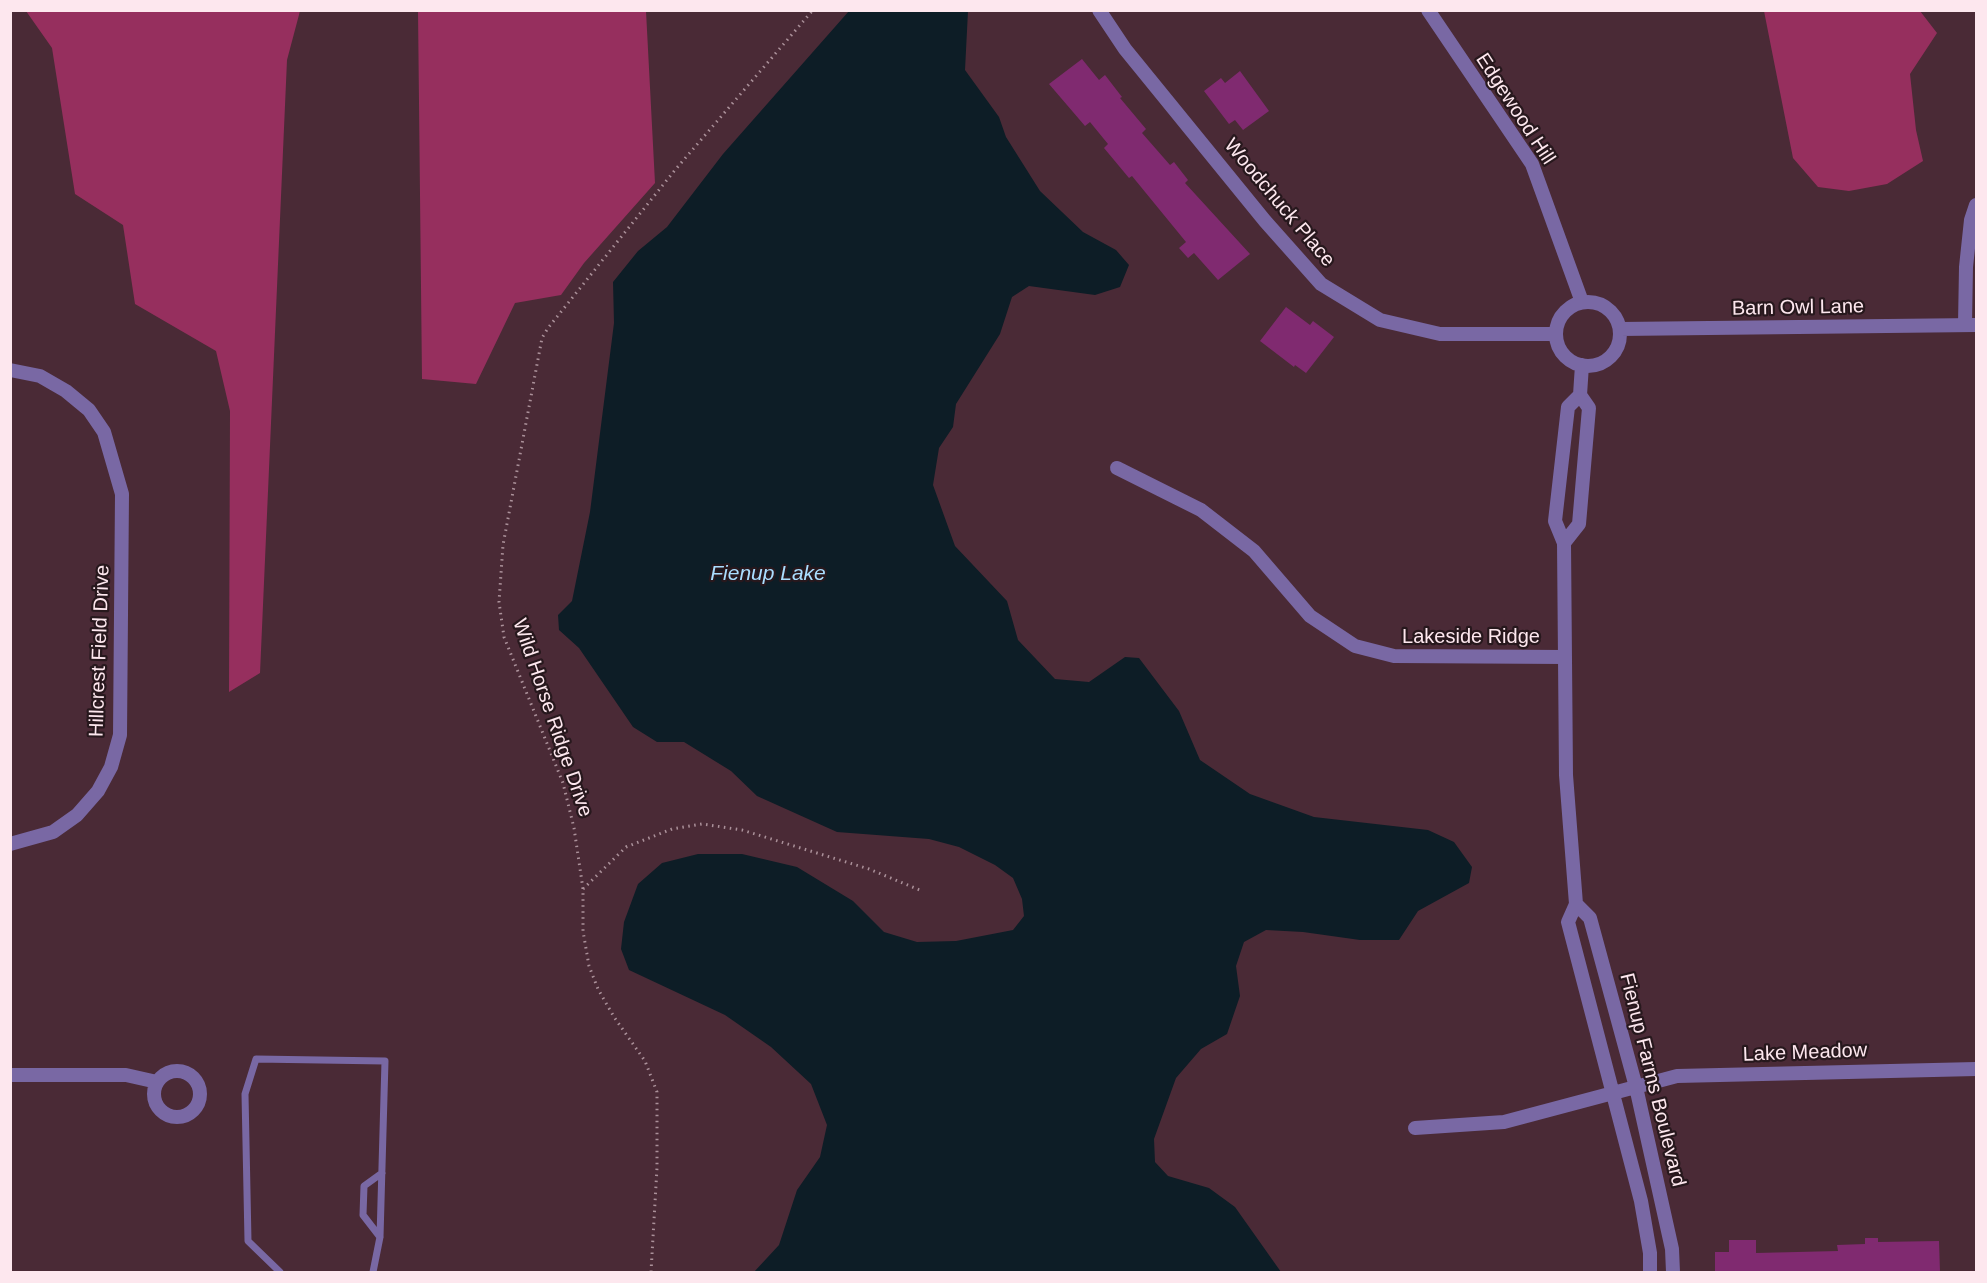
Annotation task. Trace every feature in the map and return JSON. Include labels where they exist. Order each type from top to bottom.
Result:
[{"type":"street","name":"Woodchuck Place","points":[[1099,10],[1125,49],[1250,203],[1322,284],[1380,320],[1440,334],[1556,334]]},
{"type":"street","name":"Edgewood Hill","points":[[1428,10],[1532,164],[1582,302]]},
{"type":"street","points":[[1971,324],[1966,267],[1971,220],[1977,205]]},
{"type":"street","points":[[1582,302],[1602,305],[1617,319],[1620,329],[1617,348],[1611,357],[1592,366],[1582,365],[1563,354],[1556,334],[1563,313],[1582,302]]},
{"type":"street","name":"Barn Owl Lane","points":[[1620,329],[1971,324]]},
{"type":"street","name":"Fienup Farms Boulevard","points":[[1564,543],[1579,524],[1589,408],[1580,395],[1582,365]]},
{"type":"street","name":"Hillcrest Field Drive","points":[[10,370],[40,376],[66,391],[88,410],[104,432],[122,494],[120,735],[111,766],[98,791],[77,815],[53,832],[10,844]]},
{"type":"street","name":"Fienup Farms Boulevard","points":[[1580,395],[1568,407],[1555,521],[1564,543],[1566,775],[1576,904],[1568,921],[1641,1201],[1650,1253],[1650,1272]]},
{"type":"street","name":"Lakeside Ridge","points":[[1116,468],[1201,510],[1254,551],[1310,616],[1355,646],[1394,656],[1564,657]]},
{"type":"street","name":"Fienup Farms Boulevard","points":[[1576,904],[1590,918],[1636,1087],[1672,1249],[1673,1272]]},
{"type":"street","name":"Lake Meadow","points":[[1415,1128],[1504,1122],[1677,1077],[1977,1069]]},
{"type":"street","points":[[10,1075],[126,1075],[157,1082]]},
{"type":"lane","points":[[280,1272],[248,1241],[245,1094],[255,1059],[385,1061],[380,1237],[373,1272]]},
{"type":"lane","points":[[380,1237],[363,1215],[364,1186],[382,1173]]},
{"type":"path","name":"Wild Horse Ridge Drive","points":[[651,1272],[657,1168],[657,1092],[645,1061],[614,1017],[598,989],[589,966],[583,931],[583,889],[574,828],[562,783],[504,637],[498,602],[503,545],[542,338],[575,291],[813,10]]},
{"type":"path","points":[[583,889],[626,847],[672,829],[702,824],[742,830],[869,869],[922,891]]},
{"type":"shaded area","points":[[26,11],[300,11],[287,60],[260,673],[229,692],[230,411],[216,351],[135,304],[123,225],[75,194],[52,48]]},
{"type":"shaded area","points":[[418,11],[646,11],[655,183],[584,263],[561,295],[515,303],[476,384],[422,379]]},
{"type":"shaded area","points":[[1764,11],[1920,11],[1937,33],[1910,74],[1916,130],[1923,161],[1887,184],[1849,191],[1818,187],[1793,158]]},
{"type":"water","name":"Fienup Lake","points":[[849,11],[968,11],[965,70],[999,117],[1006,137],[1040,191],[1083,232],[1116,250],[1129,265],[1120,287],[1095,295],[1029,286],[1012,297],[1000,334],[956,404],[953,427],[939,448],[933,485],[955,546],[1007,601],[1018,640],[1055,679],[1089,682],[1125,657],[1139,658],[1179,711],[1200,760],[1250,794],[1314,817],[1428,830],[1454,842],[1472,867],[1469,883],[1418,911],[1399,940],[1360,940],[1303,932],[1266,930],[1244,942],[1236,966],[1240,996],[1227,1034],[1201,1049],[1176,1078],[1154,1139],[1155,1162],[1168,1176],[1209,1188],[1235,1207],[1281,1272],[754,1272],[779,1245],[797,1190],[820,1157],[827,1125],[811,1084],[771,1047],[725,1015],[629,970],[621,949],[624,922],[638,884],[662,863],[698,854],[742,854],[797,867],[853,901],[884,932],[917,942],[956,941],[1013,930],[1024,916],[1022,899],[1013,878],[995,865],[959,847],[929,839],[837,832],[757,796],[731,771],[684,742],[657,742],[633,727],[579,648],[559,630],[558,615],[572,601],[590,512],[614,323],[613,282],[638,251],[667,227],[723,154]]},
{"type":"building","points":[[1082,59],[1099,80],[1105,75],[1122,97],[1120,98],[1146,129],[1142,133],[1170,165],[1174,162],[1188,180],[1185,183],[1250,254],[1218,280],[1194,253],[1188,258],[1179,248],[1186,242],[1132,176],[1129,178],[1104,148],[1108,144],[1090,122],[1085,126],[1049,84]]},
{"type":"building","points":[[1240,71],[1269,111],[1243,130],[1235,120],[1229,124],[1204,91],[1221,78],[1225,83]]},
{"type":"building","points":[[1286,307],[1310,325],[1313,321],[1334,337],[1306,373],[1295,365],[1294,367],[1260,341]]},
{"type":"building","points":[[1865,1238],[1878,1238],[1878,1242],[1939,1241],[1940,1272],[1715,1272],[1715,1252],[1729,1252],[1729,1240],[1756,1240],[1756,1253],[1838,1251],[1837,1245],[1865,1244]]}]
